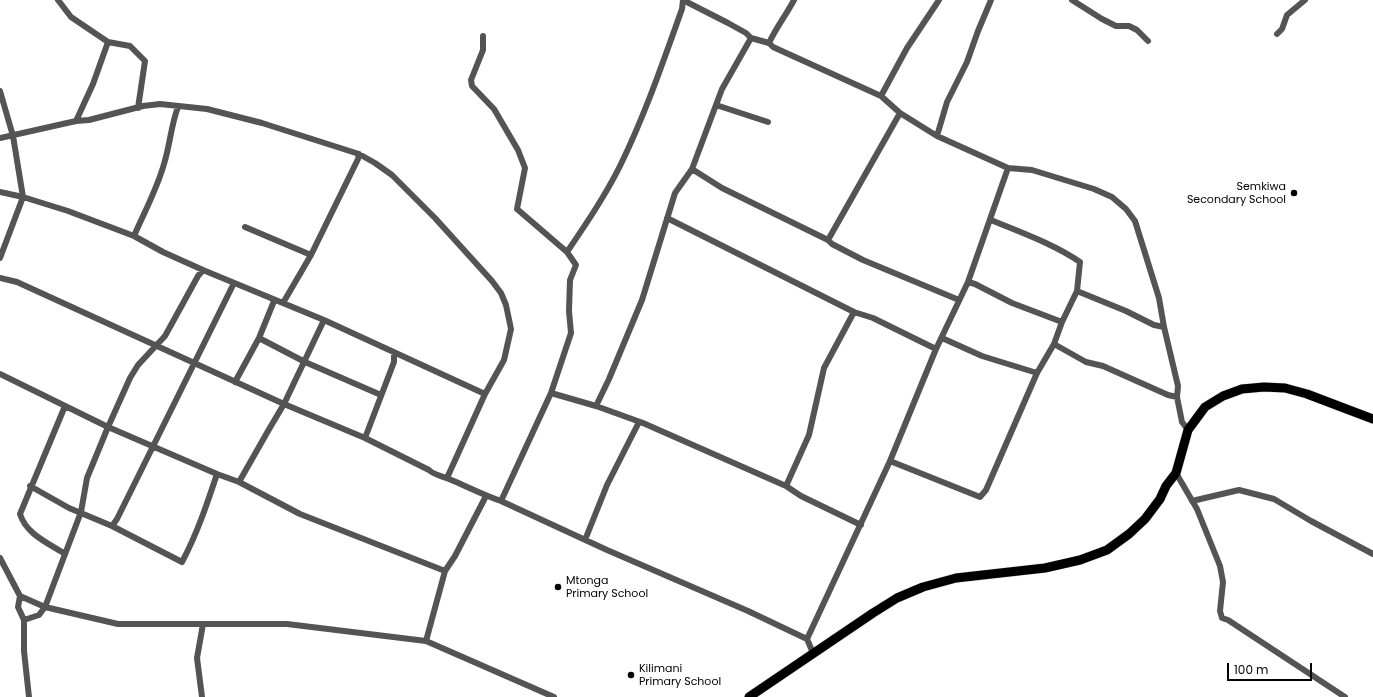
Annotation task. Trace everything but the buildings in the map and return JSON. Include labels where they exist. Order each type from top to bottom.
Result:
[{"type":"highway","points":[[749,697],[873,613],[891,602],[924,587],[956,578],[1052,566],[1080,560],[1107,550],[1129,534],[1145,519],[1160,499],[1166,486],[1176,473],[1188,430],[1205,407],[1223,396],[1242,389],[1264,387],[1285,388],[1307,394],[1373,419]]},
{"type":"street","points":[[58,0],[71,16],[108,42],[130,46],[145,61],[138,108]]},
{"type":"street","points":[[567,252],[587,222],[620,166],[653,90],[682,9],[683,0],[746,33],[751,38],[769,43],[773,47],[881,96],[900,113],[937,136],[1008,168],[1032,170],[1094,189],[1112,197],[1126,209],[1135,222],[1159,298],[1178,386],[1176,397],[1182,422],[1188,430]]},
{"type":"street","points":[[769,43],[774,32],[794,0]]},
{"type":"street","points":[[881,96],[907,48],[939,0]]},
{"type":"street","points":[[937,136],[947,102],[967,62],[991,0]]},
{"type":"street","points":[[1072,0],[1116,26],[1129,26],[1137,30],[1148,40]]},
{"type":"street","points":[[1277,34],[1282,29],[1287,15],[1305,0]]},
{"type":"street","points":[[483,36],[483,50],[471,80],[472,86],[494,109],[518,150],[525,168],[517,209],[567,252],[576,265],[570,280],[569,311],[571,333],[551,394],[501,501]]},
{"type":"street","points":[[596,406],[642,300],[675,193],[692,168],[722,89],[751,38]]},
{"type":"street","points":[[76,121],[93,84],[108,42]]},
{"type":"street","points":[[0,91],[13,136],[23,197],[0,258]]},
{"type":"street","points":[[0,138],[160,104],[207,109],[262,123],[359,154],[392,175],[409,191],[501,293],[512,328],[504,360],[485,394],[447,478]]},
{"type":"street","points":[[716,105],[768,122]]},
{"type":"street","points":[[134,236],[164,165],[178,107]]},
{"type":"street","points":[[828,240],[900,113]]},
{"type":"street","points":[[283,303],[311,255],[358,160],[359,154]]},
{"type":"street","points":[[692,168],[722,188],[828,240],[832,244],[864,260],[959,300]]},
{"type":"street","points":[[807,639],[890,461],[936,349],[968,282],[978,249],[991,220],[1008,168]]},
{"type":"street","points":[[0,192],[23,197],[68,211],[134,236],[163,252],[324,320],[485,394]]},
{"type":"street","points":[[667,218],[854,312],[873,318],[936,349]]},
{"type":"street","points":[[890,461],[980,497],[986,490],[1037,373],[1054,344],[1062,322],[1077,291],[1080,262],[1072,256],[991,220]]},
{"type":"street","points":[[245,227],[311,255]]},
{"type":"street","points":[[24,620],[39,615],[45,607],[80,512],[87,478],[130,378],[138,365],[165,336],[198,276],[203,270]]},
{"type":"street","points":[[0,278],[17,282],[284,404],[365,438],[429,470],[432,473],[501,501],[584,540],[748,611],[807,639],[813,653]]},
{"type":"street","points":[[968,282],[975,284],[1012,303],[1062,322]]},
{"type":"street","points":[[112,526],[117,519],[234,283]]},
{"type":"street","points":[[1077,291],[1126,311],[1154,325],[1164,326]]},
{"type":"street","points":[[235,382],[259,338],[274,300]]},
{"type":"street","points":[[786,486],[809,435],[824,368],[854,312]]},
{"type":"street","points":[[240,482],[284,404],[324,320]]},
{"type":"street","points":[[259,338],[305,362],[381,395]]},
{"type":"street","points":[[942,338],[982,356],[1037,373]]},
{"type":"street","points":[[1054,344],[1086,362],[1103,366],[1168,395],[1176,397]]},
{"type":"street","points":[[365,438],[394,362],[394,353]]},
{"type":"street","points":[[0,374],[108,427],[217,474],[240,482],[300,514],[445,571]]},
{"type":"street","points":[[551,394],[596,406],[639,422],[786,486],[800,496],[861,524]]},
{"type":"street","points":[[65,406],[30,486],[20,514],[21,520],[32,533],[65,554]]},
{"type":"street","points":[[584,540],[607,485],[639,422]]},
{"type":"street","points":[[1176,473],[1197,509],[1220,566],[1223,582],[1220,611],[1222,618],[1228,620],[1345,697]]},
{"type":"street","points":[[30,486],[69,508],[112,526],[182,562],[195,537],[217,474]]},
{"type":"street","points":[[1192,501],[1239,490],[1274,499],[1311,521],[1373,554]]},
{"type":"street","points":[[426,641],[445,571],[455,556],[486,496]]},
{"type":"street","points":[[0,558],[20,596],[18,607],[24,620],[24,651],[29,697]]},
{"type":"street","points":[[20,596],[45,607],[118,624],[287,624],[426,641],[554,697]]},
{"type":"street","points":[[202,697],[197,658],[203,624]]},
{"type":"place","name":"Semkiwa Secondary School","points":[[1294,193]]},
{"type":"place","name":"Mtonga Primary School","points":[[558,587]]},
{"type":"place","name":"Kilimani Primary School","points":[[631,675]]}]
